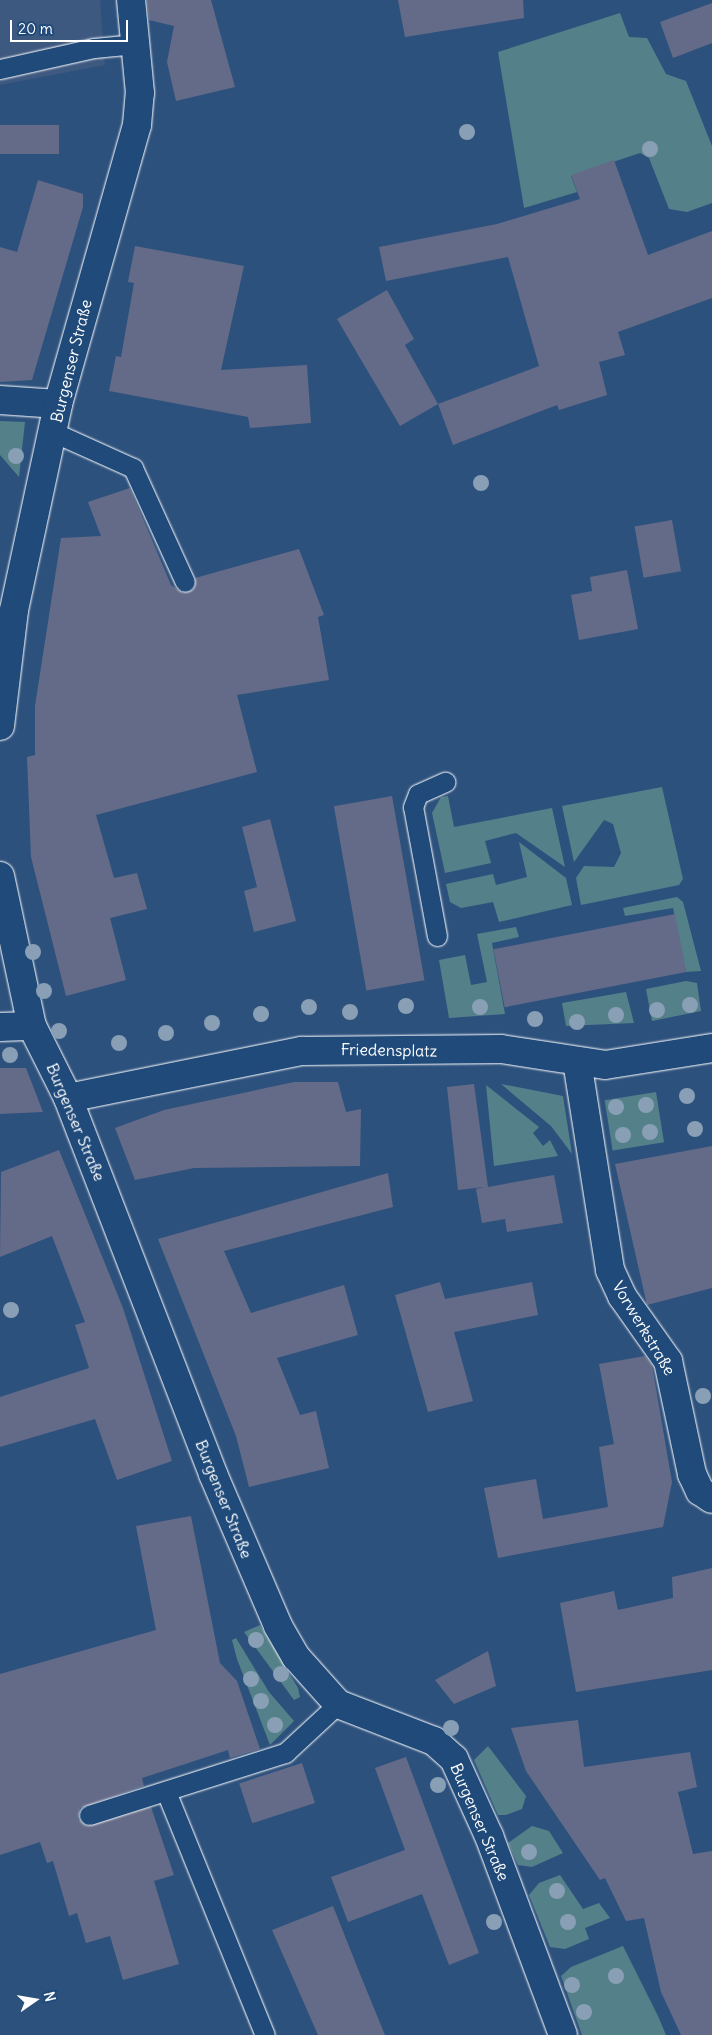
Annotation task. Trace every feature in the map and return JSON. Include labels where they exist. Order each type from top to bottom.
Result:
[{"type":"street","name":"Burgenser Straße","points":[[0,726],[14,610],[58,404],[133,143],[140,93],[131,0]]},
{"type":"street","points":[[0,400],[58,404]]},
{"type":"street","name":"Burgenser Straße","points":[[0,876],[32,1026],[68,1098],[255,1575],[296,1657],[338,1704],[434,1741],[454,1759],[489,1836],[563,2035]]},
{"type":"street","points":[[0,1027],[32,1026]]},
{"type":"street","name":"Friedensplatz","points":[[68,1098],[302,1051],[500,1049],[605,1066],[712,1048]]},
{"type":"street","name":"Vorwerkstraße","points":[[577,1061],[610,1270],[622,1296],[668,1361],[675,1379],[692,1474],[700,1491],[712,1499]]},
{"type":"lane","points":[[0,68],[94,48],[136,44]]},
{"type":"lane","points":[[53,432],[133,468],[185,582]]},
{"type":"lane","points":[[437,936],[413,808],[418,794],[445,782]]},
{"type":"lane","points":[[89,1815],[167,1794],[284,1753],[338,1704]]},
{"type":"lane","points":[[167,1794],[265,2035]]},
{"type":"shaded area","points":[[0,0],[100,0],[105,65],[0,85]]},
{"type":"green space","points":[[620,13],[629,37],[647,38],[666,74],[686,81],[712,146],[712,203],[687,212],[669,209],[649,158],[640,153],[571,176],[577,192],[524,208],[498,52]]},
{"type":"green space","points":[[0,421],[25,422],[19,477],[0,455]]},
{"type":"green space","points":[[662,787],[683,879],[679,885],[581,905],[576,878],[584,866],[614,867],[621,853],[613,824],[604,820],[574,862],[562,806]]},
{"type":"green space","points":[[448,796],[454,827],[552,808],[565,867],[516,833],[485,841],[491,863],[445,873],[432,813],[441,797]]},
{"type":"green space","points":[[519,842],[566,878],[572,905],[499,922],[493,902],[461,908],[450,902],[446,884],[493,874],[496,885],[527,877]]},
{"type":"green space","points":[[677,897],[683,902],[701,971],[686,972],[673,908],[625,916],[623,908]]},
{"type":"green space","points":[[516,927],[519,937],[492,943],[505,1014],[449,1018],[439,960],[465,955],[471,985],[487,982],[477,934]]},
{"type":"green space","points":[[686,981],[697,983],[701,1011],[652,1021],[646,989]]},
{"type":"green space","points":[[626,992],[634,1023],[566,1026],[562,1003]]},
{"type":"green space","points":[[501,1084],[563,1096],[572,1154],[551,1126]]},
{"type":"green space","points":[[486,1085],[539,1127],[533,1133],[543,1146],[550,1140],[558,1156],[494,1166]]},
{"type":"green space","points":[[656,1092],[664,1142],[613,1151],[605,1100]]},
{"type":"green space","points":[[260,1625],[298,1688],[300,1697],[294,1700],[244,1632]]},
{"type":"green space","points":[[236,1638],[269,1692],[294,1721],[270,1745],[237,1659],[232,1640]]},
{"type":"green space","points":[[488,1746],[526,1796],[522,1809],[506,1815],[498,1815],[474,1760]]},
{"type":"green space","points":[[532,1826],[549,1831],[563,1853],[532,1867],[518,1865],[508,1843]]},
{"type":"green space","points":[[560,1875],[583,1909],[599,1903],[610,1918],[585,1928],[589,1939],[565,1949],[550,1947],[529,1895],[539,1883]]},
{"type":"green space","points":[[623,1946],[666,2035],[582,2035],[561,1976],[571,1967]]},
{"type":"building","points":[[147,0],[211,0],[235,87],[176,101],[167,62],[174,26],[149,20]]},
{"type":"building","points":[[398,0],[523,0],[524,18],[405,37]]},
{"type":"building","points":[[712,3],[712,43],[673,58],[660,22]]},
{"type":"building","points":[[0,125],[59,125],[59,154],[0,154]]},
{"type":"building","points":[[614,160],[648,255],[712,231],[712,298],[618,332],[625,355],[599,362],[607,395],[559,410],[557,405],[453,445],[438,404],[539,366],[508,257],[386,281],[379,247],[497,224],[580,199],[571,175]]},
{"type":"building","points":[[38,180],[83,194],[83,207],[32,380],[0,382],[0,247],[17,252]]},
{"type":"building","points":[[135,246],[244,266],[221,370],[307,365],[311,423],[250,428],[248,417],[109,391],[116,356],[121,357],[134,283],[128,282]]},
{"type":"building","points":[[387,290],[414,339],[405,345],[438,404],[400,426],[337,319]]},
{"type":"building","points":[[130,488],[171,585],[183,593],[194,589],[195,578],[299,549],[324,615],[318,617],[329,680],[237,695],[257,772],[96,815],[114,878],[137,873],[147,909],[110,918],[126,980],[66,996],[31,857],[27,757],[35,755],[35,706],[61,538],[101,536],[88,502]]},
{"type":"building","points":[[672,520],[681,571],[644,578],[635,527]]},
{"type":"building","points":[[627,570],[638,629],[579,640],[571,595],[592,591],[590,577]]},
{"type":"building","points":[[392,796],[424,980],[366,990],[334,806]]},
{"type":"building","points":[[270,819],[296,921],[254,932],[244,891],[257,887],[242,827]]},
{"type":"building","points":[[675,914],[686,972],[505,1007],[493,949]]},
{"type":"building","points":[[0,1068],[26,1068],[43,1112],[0,1114]]},
{"type":"building","points":[[294,1082],[338,1082],[346,1112],[361,1109],[360,1166],[194,1168],[135,1180],[115,1128],[164,1110]]},
{"type":"building","points":[[474,1084],[488,1187],[554,1175],[563,1223],[507,1232],[505,1219],[482,1223],[476,1189],[484,1187],[458,1190],[447,1087]]},
{"type":"building","points":[[712,1146],[712,1288],[647,1305],[615,1164]]},
{"type":"building","points":[[59,1150],[123,1308],[172,1461],[117,1480],[95,1419],[0,1447],[0,1397],[89,1368],[75,1325],[85,1322],[52,1236],[0,1257],[1,1172]]},
{"type":"building","points":[[388,1173],[393,1207],[224,1251],[251,1313],[344,1285],[358,1335],[277,1358],[300,1415],[316,1411],[329,1468],[249,1487],[236,1436],[158,1239]]},
{"type":"building","points":[[440,1282],[445,1299],[532,1282],[538,1315],[454,1332],[473,1401],[428,1412],[395,1295]]},
{"type":"building","points":[[645,1356],[652,1365],[672,1482],[663,1527],[498,1558],[484,1488],[536,1479],[543,1519],[608,1507],[599,1447],[614,1444],[599,1364]]},
{"type":"building","points":[[191,1516],[220,1663],[237,1681],[260,1749],[230,1758],[228,1750],[142,1778],[144,1786],[80,1808],[78,1819],[87,1826],[151,1807],[174,1875],[154,1881],[179,1964],[123,1980],[110,1936],[86,1943],[77,1913],[69,1916],[53,1861],[47,1863],[40,1842],[0,1855],[0,1674],[156,1630],[136,1526]]},
{"type":"building","points":[[712,1568],[712,1670],[576,1692],[560,1603],[614,1591],[618,1610],[673,1598],[672,1577]]},
{"type":"building","points":[[488,1651],[496,1686],[454,1704],[435,1680]]},
{"type":"building","points":[[578,1720],[584,1767],[690,1752],[697,1787],[678,1792],[693,1854],[712,1851],[712,2035],[681,2035],[661,1992],[644,1918],[626,1921],[605,1878],[600,1880],[526,1771],[511,1728]]},
{"type":"building","points":[[406,1757],[479,1953],[449,1965],[422,1894],[348,1922],[331,1877],[405,1850],[375,1768]]},
{"type":"building","points":[[302,1763],[315,1803],[252,1823],[239,1783]]},
{"type":"building","points":[[333,1906],[385,2035],[318,2035],[272,1930]]}]
